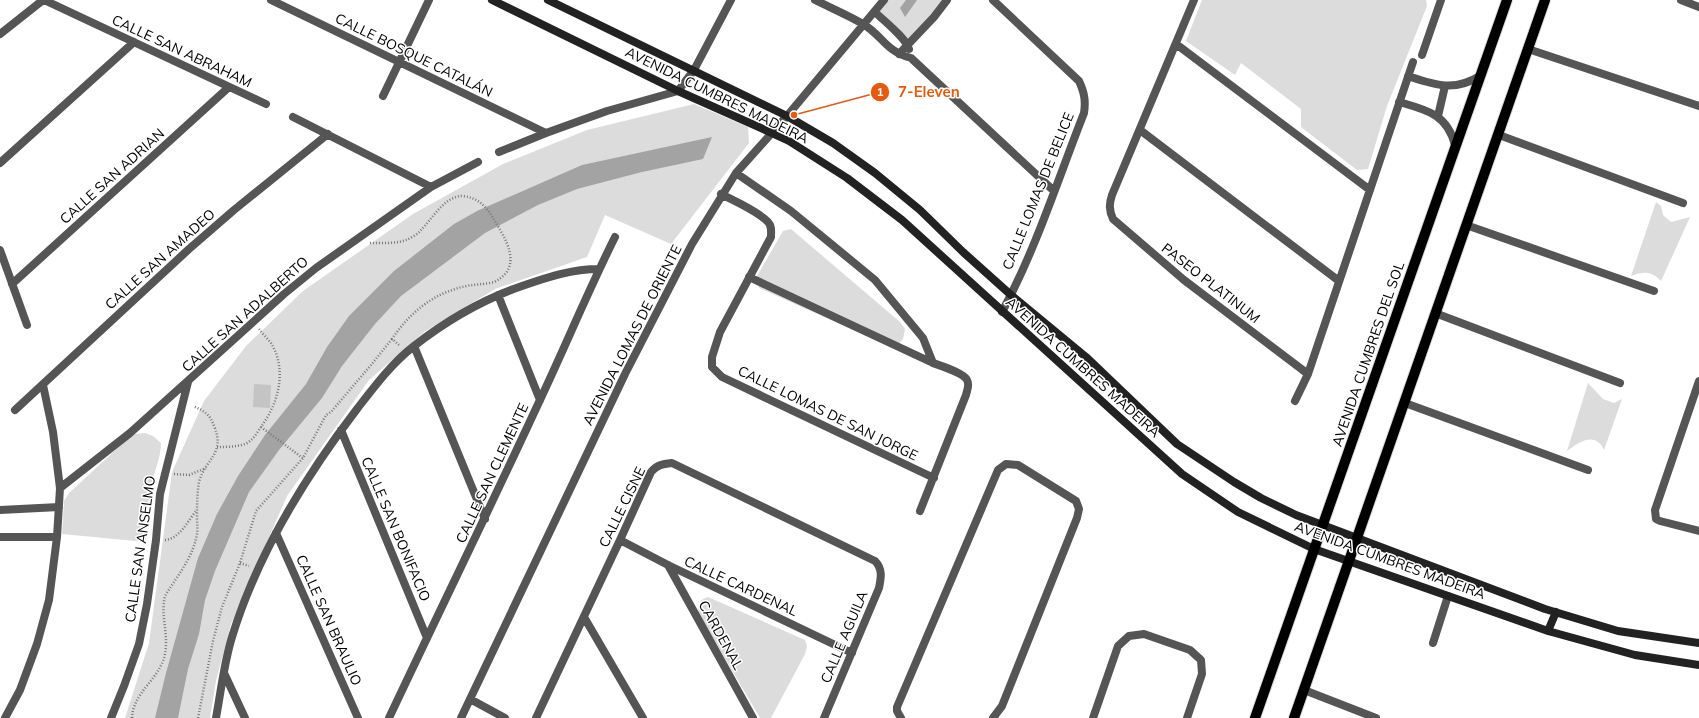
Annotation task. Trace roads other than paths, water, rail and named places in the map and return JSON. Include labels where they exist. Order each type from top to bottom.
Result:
[{"type":"main road","name":"AVENIDA CUMBRES DEL SOL","points":[[1255,718],[1507,0]]},
{"type":"main road","points":[[1294,718],[1545,0]]},
{"type":"street","points":[[0,34],[44,0]]},
{"type":"street","name":"CALLE SAN ABRAHAM","points":[[44,0],[266,104]]},
{"type":"street","name":"CALLE BOSQUE CATALÁN","points":[[271,0],[546,133]]},
{"type":"street","points":[[383,96],[429,0]]},
{"type":"street","name":"AVENIDA CUMBRES MADEIRA","points":[[492,0],[678,91],[772,133],[848,178],[902,220],[1182,474],[1238,512],[1314,549],[1548,631],[1635,655],[1699,665]]},
{"type":"street","name":"AVENIDA CUMBRES MADEIRA","points":[[548,0],[787,116],[834,143],[875,173],[920,210],[963,252],[1011,295],[1086,357],[1177,444],[1261,498],[1296,515],[1556,612],[1618,631],[1699,643]]},
{"type":"street","points":[[499,152],[607,111],[678,91],[694,70],[731,0]]},
{"type":"street","points":[[815,0],[864,25],[888,47],[899,54],[911,58],[1054,191]]},
{"type":"street","name":"AVENIDA LOMAS DE ORIENTE","points":[[461,718],[652,318],[721,194],[736,173],[787,116],[884,0]]},
{"type":"street","points":[[899,54],[934,17],[946,0]]},
{"type":"street","name":"CALLE LOMAS DE BELICE","points":[[993,0],[1079,81],[1086,101],[1084,113],[1054,191],[1011,295],[1002,312]]},
{"type":"street","points":[[1194,0],[1140,130],[1339,281]]},
{"type":"street","points":[[1422,55],[1441,0]]},
{"type":"street","points":[[1681,0],[1699,7]]},
{"type":"street","points":[[875,12],[908,45],[911,58]]},
{"type":"street","points":[[0,163],[134,42]]},
{"type":"street","points":[[1176,44],[1370,190]]},
{"type":"street","points":[[1528,49],[1699,106]]},
{"type":"street","points":[[1295,401],[1308,374],[1413,62]]},
{"type":"street","points":[[1408,76],[1445,86],[1463,84],[1480,76]]},
{"type":"street","points":[[1438,116],[1445,86]]},
{"type":"street","name":"CALLE SAN ADRIAN","points":[[12,284],[229,87]]},
{"type":"street","points":[[1399,102],[1426,110],[1438,116],[1446,124],[1452,134],[1455,145]]},
{"type":"street","points":[[293,117],[431,187]]},
{"type":"street","name":"PASEO PLATINUM","points":[[1140,130],[1109,204],[1113,219],[1184,280],[1308,374]]},
{"type":"street","name":"CALLE SAN AMADEO","points":[[15,410],[189,249],[234,210],[328,134]]},
{"type":"street","points":[[1499,135],[1682,203]]},
{"type":"street","name":"CALLE SAN ADALBERTO","points":[[60,488],[130,434],[284,294],[316,268],[431,187],[478,162]]},
{"type":"street","points":[[736,173],[791,210],[875,280],[922,338],[933,363]]},
{"type":"street","points":[[721,194],[747,208],[768,222],[772,229],[771,237],[749,277],[933,363],[963,375],[967,379],[969,386],[966,395],[920,511]]},
{"type":"street","points":[[1466,225],[1654,292]]},
{"type":"street","name":"CALLE SAN CLEMENTE","points":[[389,718],[540,400],[599,268],[615,237]]},
{"type":"street","points":[[0,250],[27,325]]},
{"type":"street","points":[[216,718],[232,638],[243,606],[276,533],[315,467],[341,430],[380,380],[414,346],[457,317],[498,294],[563,272],[599,268]]},
{"type":"street","name":"CALLE LOMAS DE SAN JORGE","points":[[749,277],[720,332],[712,357],[712,367],[722,377],[934,478]]},
{"type":"street","points":[[498,294],[540,400]]},
{"type":"street","points":[[1436,313],[1620,383]]},
{"type":"street","points":[[414,346],[484,519]]},
{"type":"street","points":[[1699,381],[1655,510],[1656,519],[1669,525],[1699,530]]},
{"type":"street","name":"CALLE SAN ANSELMO","points":[[111,718],[139,644],[147,604],[156,540],[160,494],[164,473],[188,382]]},
{"type":"street","points":[[5,718],[20,690],[37,644],[49,600],[57,537],[60,488],[53,432],[43,384]]},
{"type":"street","points":[[1405,403],[1588,470]]},
{"type":"street","name":"CALLE SAN BONIFACIO","points":[[341,430],[427,638]]},
{"type":"street","name":"CALLE CISNE","points":[[536,718],[651,472],[656,467],[663,464],[672,463],[875,560],[879,565]]},
{"type":"street","points":[[900,718],[897,707],[998,470],[1006,464],[1018,465],[1076,500],[1079,509],[1077,518],[1002,706],[993,718]]},
{"type":"street","points":[[0,510],[59,507]]},
{"type":"street","name":"CALLE SAN BRAULIO","points":[[276,533],[358,718]]},
{"type":"street","points":[[0,537],[57,537]]},
{"type":"street","name":"CALLE CARDENAL","points":[[620,540],[668,565],[852,652]]},
{"type":"street","name":"CARDENAL","points":[[668,565],[753,718]]},
{"type":"street","name":"CALLE AGUILA","points":[[824,718],[879,588],[881,576],[879,565]]},
{"type":"street","points":[[1434,643],[1448,596]]},
{"type":"street","points":[[1548,631],[1556,612]]},
{"type":"street","points":[[584,617],[643,718]]},
{"type":"street","points":[[1093,718],[1118,646],[1129,636],[1144,634],[1190,650],[1201,660],[1202,674],[1188,718]]},
{"type":"street","points":[[224,673],[245,718]]},
{"type":"street","points":[[1304,690],[1376,718]]},
{"type":"street","points":[[470,699],[505,718]]},
{"type":"place","name":"7-Eleven","points":[[794,115]]}]
